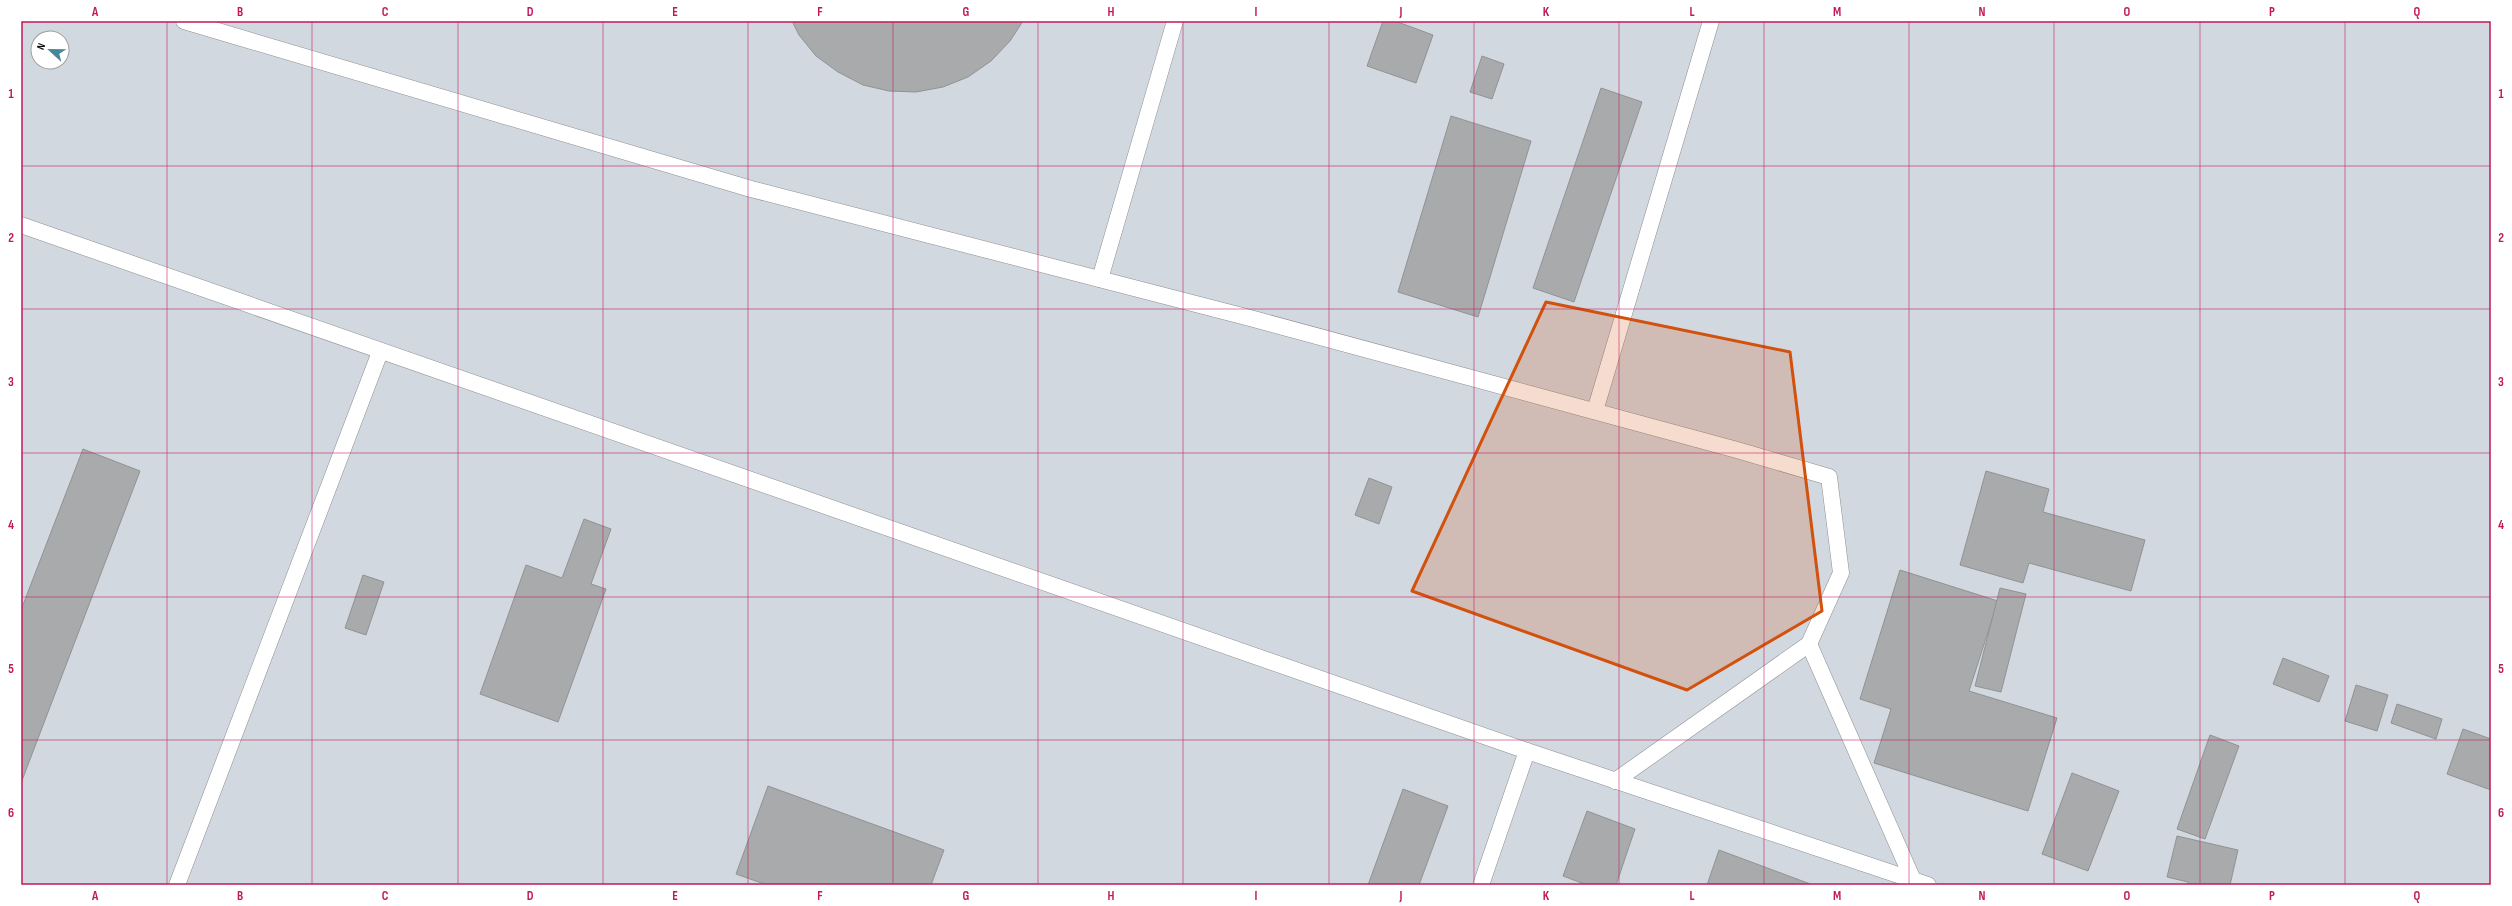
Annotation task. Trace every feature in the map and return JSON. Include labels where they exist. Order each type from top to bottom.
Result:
[{"type":"lane","points":[[184,21],[751,188],[1595,411],[1829,477],[1840,574],[1809,644],[1615,781]]},
{"type":"lane","points":[[1100,280],[1175,21]]},
{"type":"lane","points":[[1595,411],[1711,21]]},
{"type":"lane","points":[[21,226],[1527,751],[1920,883]]},
{"type":"lane","points":[[177,885],[380,352]]},
{"type":"lane","points":[[1809,644],[1920,883]]},
{"type":"lane","points":[[1480,885],[1527,751]]},
{"type":"highlighted area","points":[[1546,302],[1790,352],[1822,611],[1687,690],[1412,591]]},
{"type":"shaded area","points":[[21,21],[2491,21],[2491,885],[21,885]]},
{"type":"building","points":[[792,21],[1023,21],[1010,41],[991,61],[968,77],[943,87],[916,92],[889,91],[863,85],[838,72],[816,56],[799,35]]},
{"type":"building","points":[[1383,21],[1395,21],[1433,35],[1416,83],[1367,66]]},
{"type":"building","points":[[1482,56],[1504,64],[1492,99],[1470,92]]},
{"type":"building","points":[[1601,88],[1642,102],[1574,302],[1533,288]]},
{"type":"building","points":[[1451,116],[1531,141],[1478,317],[1398,292]]},
{"type":"building","points":[[83,449],[140,471],[21,783],[21,610]]},
{"type":"building","points":[[1986,471],[2049,489],[2043,512],[2145,540],[2131,591],[2029,563],[2023,583],[1960,565]]},
{"type":"building","points":[[1369,478],[1392,487],[1379,524],[1355,515]]},
{"type":"building","points":[[584,519],[611,529],[591,584],[606,589],[558,722],[480,694],[526,565],[562,578]]},
{"type":"building","points":[[1900,570],[1998,601],[1969,691],[2057,718],[2028,811],[1874,763],[1891,709],[1860,699]]},
{"type":"building","points":[[363,575],[384,582],[366,635],[345,628]]},
{"type":"building","points":[[2000,588],[2026,594],[2001,692],[1975,686]]},
{"type":"building","points":[[2283,658],[2329,676],[2319,702],[2273,684]]},
{"type":"building","points":[[2356,685],[2388,695],[2377,731],[2345,721]]},
{"type":"building","points":[[2397,704],[2442,719],[2436,739],[2391,723]]},
{"type":"building","points":[[2463,729],[2491,739],[2491,790],[2447,774]]},
{"type":"building","points":[[2210,735],[2239,746],[2205,839],[2177,829]]},
{"type":"building","points":[[2072,773],[2119,791],[2088,871],[2042,854]]},
{"type":"building","points":[[768,786],[944,850],[931,885],[767,885],[736,874]]},
{"type":"building","points":[[1403,789],[1448,806],[1419,885],[1368,885]]},
{"type":"building","points":[[1587,811],[1635,829],[1616,885],[1587,885],[1563,876]]},
{"type":"building","points":[[2177,836],[2238,850],[2230,885],[2188,885],[2188,882],[2167,877]]},
{"type":"building","points":[[1719,850],[1813,885],[1707,885]]}]
